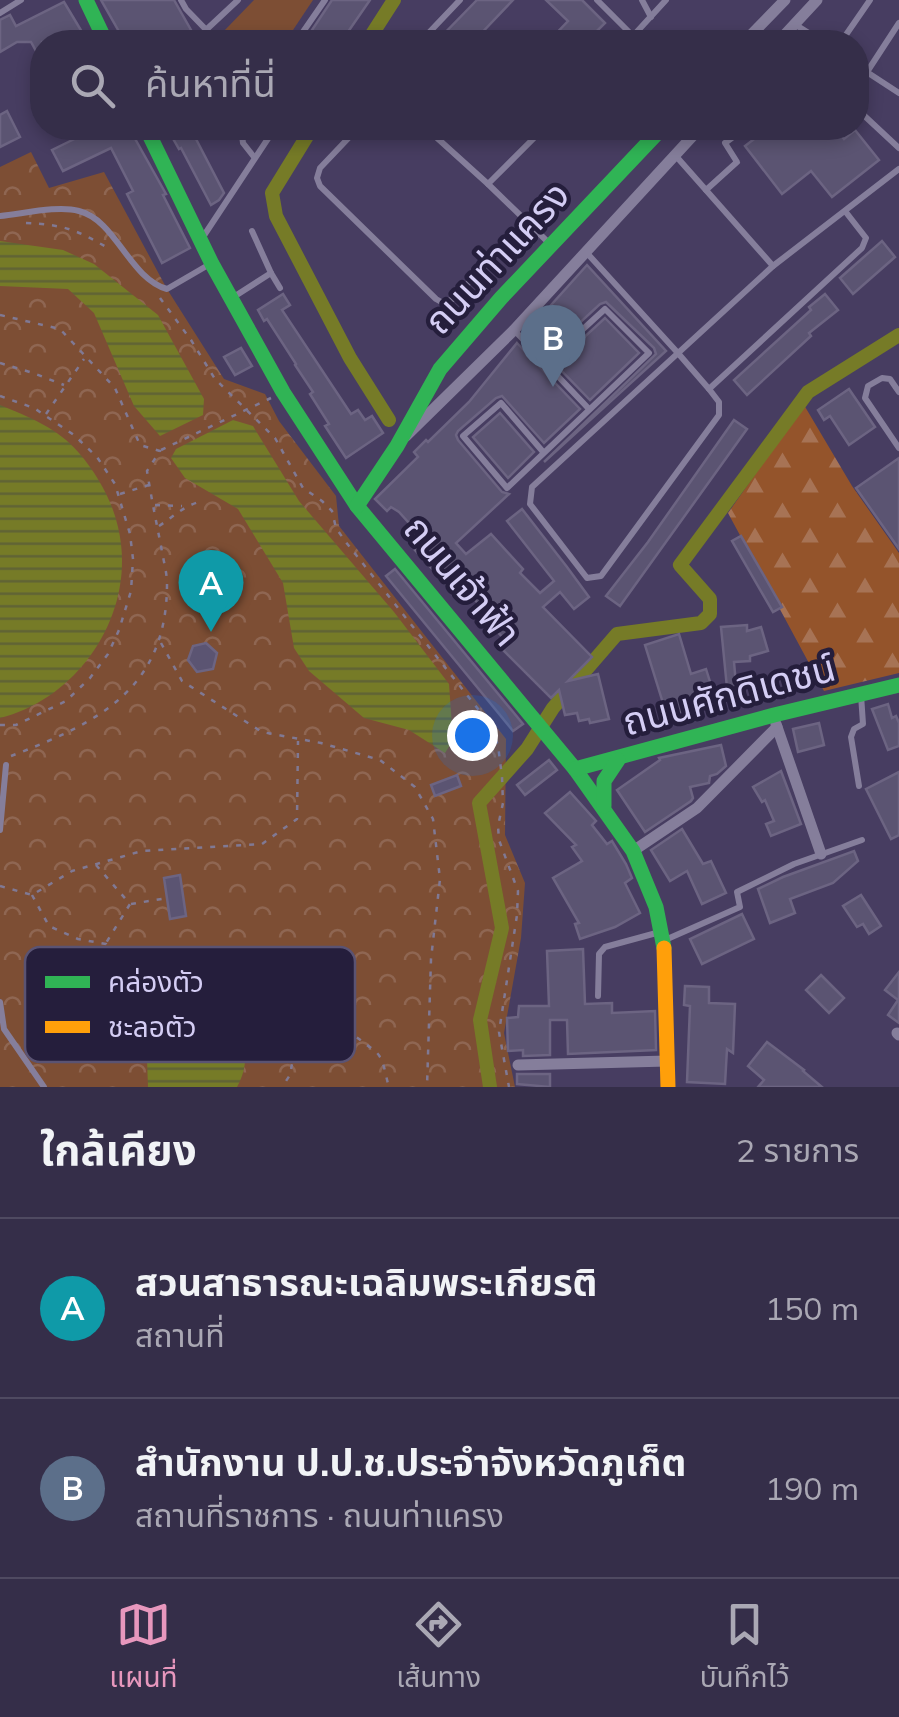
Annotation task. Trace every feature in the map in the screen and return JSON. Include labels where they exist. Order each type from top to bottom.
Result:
[{"type":"main road","points":[[86,0],[100,30]]},
{"type":"main road","name":"ถนนเจ้าฟ้า","points":[[152,140],[200,241],[283,392],[357,506],[576,769],[633,851],[656,907],[663,936],[668,1087]]},
{"type":"main road","name":"ถนนท่าแครง","points":[[357,506],[440,369],[501,298],[651,140]]},
{"type":"main road","name":"ถนนศักดิเดชน์","points":[[576,769],[775,721],[899,685]]},
{"type":"main road","points":[[606,810],[600,788],[608,769],[621,757]]},
{"type":"street","points":[[756,30],[785,0]]},
{"type":"street","points":[[789,30],[816,0]]},
{"type":"street","name":"ถนนท่าแครง","points":[[396,446],[514,330],[688,140]]},
{"type":"street","points":[[633,851],[698,808],[775,721],[821,854]]},
{"type":"street","points":[[518,1065],[667,1060]]},
{"type":"lane","points":[[0,13],[21,0]]},
{"type":"lane","points":[[182,0],[186,10],[206,30],[238,0]]},
{"type":"lane","points":[[304,30],[325,0]]},
{"type":"lane","points":[[431,30],[460,0]]},
{"type":"lane","points":[[597,0],[628,30]]},
{"type":"lane","points":[[642,0],[651,17]]},
{"type":"lane","points":[[639,30],[666,0]]},
{"type":"lane","points":[[850,30],[870,0]]},
{"type":"lane","points":[[869,70],[899,23]]},
{"type":"lane","points":[[795,24],[804,30]]},
{"type":"lane","points":[[869,73],[899,93]]},
{"type":"lane","points":[[869,120],[899,148]]},
{"type":"lane","points":[[242,140],[254,157]]},
{"type":"lane","points":[[200,241],[267,140]]},
{"type":"lane","points":[[347,140],[320,168],[320,186],[443,303],[454,299],[526,222]]},
{"type":"lane","points":[[439,140],[552,246]]},
{"type":"lane","points":[[488,184],[530,140]]},
{"type":"lane","points":[[706,190],[737,162],[724,143],[728,140]]},
{"type":"lane","points":[[674,155],[773,266]]},
{"type":"lane","points":[[586,252],[677,352],[719,402],[719,415],[601,576],[587,578],[530,504],[532,487],[677,352],[773,266],[899,170]]},
{"type":"lane","points":[[0,216],[75,209],[93,215],[145,275],[156,286],[166,289],[212,264]]},
{"type":"lane","points":[[708,390],[862,248],[866,238],[845,211]]},
{"type":"lane","points":[[252,231],[280,288]]},
{"type":"lane","points":[[231,299],[271,273]]},
{"type":"lane","points":[[544,452],[501,403],[463,436],[507,488],[649,354],[604,309],[546,363]]},
{"type":"lane","points":[[514,330],[590,409]]},
{"type":"lane","points":[[899,392],[890,379],[882,378],[868,386],[865,398],[899,448]]},
{"type":"lane","points":[[891,437],[899,431]]},
{"type":"lane","points":[[858,786],[851,737],[854,729],[863,724],[861,694]]},
{"type":"lane","points":[[0,830],[3,763]]},
{"type":"lane","points":[[598,996],[599,954],[605,947],[663,936],[740,907],[737,892],[794,864],[862,840]]},
{"type":"lane","points":[[0,1002],[4,1029],[25,1059]]},
{"type":"lane","points":[[27,1062],[44,1087]]},
{"type":"path","points":[[18,222],[60,225],[110,249]]},
{"type":"path","points":[[160,298],[214,379],[276,438],[303,488],[332,511],[344,542],[486,719],[498,746],[503,803],[499,840],[518,890],[498,1032],[510,1087]]},
{"type":"path","points":[[0,315],[60,329],[115,388],[140,444],[160,451]]},
{"type":"path","points":[[45,415],[86,357]]},
{"type":"path","points":[[0,364],[65,386]]},
{"type":"path","points":[[34,365],[34,373]]},
{"type":"path","points":[[70,365],[77,370]]},
{"type":"path","points":[[3,763],[95,718],[129,693],[160,642],[167,583],[147,471],[160,451],[283,392]]},
{"type":"path","points":[[0,396],[45,415],[74,435],[97,458],[115,484],[134,559],[131,591],[119,630],[90,678],[66,701],[16,725],[0,726]]},
{"type":"path","points":[[118,494],[150,485]]},
{"type":"path","points":[[153,505],[200,502]]},
{"type":"path","points":[[157,527],[184,506]]},
{"type":"path","points":[[160,642],[182,680],[262,732],[380,760],[416,787],[433,819],[440,880],[431,959],[426,1087]]},
{"type":"path","points":[[32,895],[72,871],[142,851],[262,844],[297,820],[298,739]]},
{"type":"path","points":[[95,864],[130,904]]},
{"type":"path","points":[[0,886],[32,895],[49,926],[78,939],[106,944]]},
{"type":"path","points":[[106,944],[130,904],[167,898]]},
{"type":"path","points":[[355,1036],[379,1055],[389,1087]]},
{"type":"path","points":[[282,1087],[292,1062]]},
{"type":"green space","points":[[254,0],[313,0],[293,30],[225,30]]},
{"type":"green space","points":[[31,152],[49,188],[104,172],[167,289],[224,379],[265,394],[279,421],[336,496],[339,526],[506,739],[505,835],[525,883],[521,938],[504,1033],[515,1087],[0,1087],[0,167]]},
{"type":"green space","points":[[804,405],[852,486],[899,553],[899,673],[824,691],[728,513]]},
{"type":"shaded area","points":[[0,241],[63,250],[94,264],[158,315],[204,399],[203,415],[160,436],[134,406],[94,313],[68,289],[0,286]]},
{"type":"shaded area","points":[[0,405],[52,430],[86,461],[112,507],[122,558],[111,619],[78,671],[29,707],[0,718]]},
{"type":"shaded area","points":[[233,420],[253,426],[299,501],[394,612],[449,684],[453,740],[445,753],[409,730],[364,718],[309,671],[294,648],[283,583],[238,509],[185,478],[171,458],[176,449]]},
{"type":"shaded area","points":[[147,1062],[245,1062],[237,1087],[148,1087]]},
{"type":"building","points":[[101,0],[174,0],[191,30],[118,30]]},
{"type":"building","points":[[332,0],[370,0],[349,30],[312,30]]},
{"type":"building","points":[[477,0],[513,0],[484,30],[448,30]]},
{"type":"building","points":[[546,0],[582,0],[605,23],[598,30],[559,30],[568,21]]},
{"type":"building","points":[[64,2],[81,30],[30,30],[30,42],[17,42],[0,52],[0,20],[10,15],[16,26]]},
{"type":"building","points":[[7,111],[20,137],[0,147],[0,115]]},
{"type":"building","points":[[72,140],[136,140],[190,248],[162,263],[127,194],[133,191],[111,148],[63,171],[52,150]]},
{"type":"building","points":[[174,140],[197,140],[224,193],[219,200],[211,205]]},
{"type":"building","points":[[753,140],[863,140],[879,160],[832,197],[811,171],[782,194],[745,146]]},
{"type":"building","points":[[882,241],[895,257],[853,294],[840,278]]},
{"type":"building","points":[[587,265],[666,351],[544,462],[656,354],[606,302],[546,354],[526,333]]},
{"type":"building","points":[[283,294],[290,305],[282,310],[351,414],[358,410],[365,420],[372,416],[383,433],[346,458],[325,426],[329,424],[310,394],[313,392],[258,310]]},
{"type":"building","points":[[825,294],[838,310],[747,395],[734,380]]},
{"type":"building","points":[[605,318],[639,353],[590,400],[555,364]]},
{"type":"building","points":[[517,343],[580,409],[544,443],[502,396],[458,431],[458,440],[502,492],[509,494],[456,543],[466,554],[491,534],[540,593],[554,581],[507,521],[522,509],[589,597],[574,609],[560,592],[543,607],[592,657],[568,681],[598,674],[609,719],[590,723],[589,719],[579,721],[577,713],[565,715],[559,690],[551,698],[503,650],[509,644],[489,623],[493,619],[472,597],[468,601],[450,581],[446,584],[415,550],[425,541],[399,512],[391,507],[387,511],[375,499],[418,457],[414,452],[469,402]]},
{"type":"building","points":[[241,348],[252,366],[235,375],[224,357]]},
{"type":"building","points":[[849,389],[875,427],[849,445],[830,416],[824,420],[818,410]]},
{"type":"building","points":[[500,413],[534,452],[508,478],[473,437]]},
{"type":"building","points":[[734,420],[747,429],[620,606],[606,596]]},
{"type":"building","points":[[899,458],[899,549],[856,488]]},
{"type":"building","points":[[741,536],[782,607],[773,612],[732,541]]},
{"type":"building","points":[[395,569],[523,724],[513,731],[386,576]]},
{"type":"building","points":[[747,625],[747,631],[761,627],[768,651],[750,656],[750,661],[734,662],[737,696],[728,698],[721,627]]},
{"type":"building","points":[[679,634],[691,674],[706,669],[716,701],[667,716],[645,645]]},
{"type":"building","points":[[206,643],[217,653],[213,669],[197,672],[188,660],[193,646]]},
{"type":"building","points":[[888,704],[892,718],[896,716],[899,723],[899,746],[888,750],[872,709]]},
{"type":"building","points":[[819,723],[824,745],[798,752],[793,729]]},
{"type":"building","points":[[721,745],[726,766],[710,776],[709,783],[690,787],[691,801],[645,832],[617,790],[659,758]]},
{"type":"building","points":[[549,760],[557,770],[525,795],[517,785]]},
{"type":"building","points":[[781,771],[801,824],[771,836],[766,824],[774,821],[765,800],[762,802],[753,787]]},
{"type":"building","points":[[899,772],[899,835],[891,839],[866,789]]},
{"type":"building","points":[[457,775],[461,786],[435,796],[431,785]]},
{"type":"building","points":[[570,792],[596,821],[592,825],[607,844],[612,841],[626,864],[632,878],[625,883],[640,913],[580,939],[575,924],[579,923],[553,878],[582,861],[572,847],[576,845],[545,813]]},
{"type":"building","points":[[682,829],[703,864],[711,861],[726,893],[702,904],[687,871],[670,881],[651,850]]},
{"type":"building","points":[[854,851],[858,861],[833,883],[790,899],[795,913],[770,923],[758,889]]},
{"type":"building","points":[[180,875],[186,916],[170,919],[164,878]]},
{"type":"building","points":[[861,895],[881,926],[869,934],[863,924],[857,927],[843,906]]},
{"type":"building","points":[[742,914],[754,939],[702,964],[690,939]]},
{"type":"building","points":[[583,949],[585,1004],[612,1003],[612,1013],[655,1011],[656,1050],[568,1054],[567,1020],[550,1020],[550,1055],[523,1056],[523,1050],[508,1051],[507,1018],[518,1017],[519,1006],[549,1006],[547,951]]},
{"type":"building","points":[[899,972],[899,1023],[888,1015],[898,1000],[885,990]]},
{"type":"building","points":[[821,975],[844,998],[829,1013],[806,990]]},
{"type":"building","points":[[685,986],[709,987],[709,1003],[735,1004],[733,1053],[727,1049],[725,1084],[687,1082],[690,1006],[684,1005]]},
{"type":"building","points":[[767,1042],[822,1087],[758,1087],[764,1080],[748,1066]]},
{"type":"building","points":[[517,1074],[550,1074],[550,1087],[517,1084]]},
{"type":"waterway","points":[[375,30],[394,0]]},
{"type":"waterway","points":[[305,140],[272,193],[276,216],[350,358],[389,420]]},
{"type":"waterway","points":[[490,1087],[480,1020],[502,928],[479,803],[527,749],[553,708],[617,634],[701,623],[710,614],[710,599],[680,565],[808,392],[899,335]]},
{"type":"traffic: fast","points":[[86,0],[100,30]]},
{"type":"traffic: fast","points":[[152,140],[212,264],[283,392],[357,506],[575,769],[633,851],[656,907],[664,948]]},
{"type":"traffic: fast","points":[[357,506],[397,446],[440,369],[501,298],[651,140]]},
{"type":"traffic: fast","points":[[575,769],[899,685]]},
{"type":"traffic: fast","points":[[604,806],[604,781],[618,760]]},
{"type":"traffic: slow","points":[[664,948],[668,1087]]},
{"type":"place","name":"สำนักงาน ป.ป.ช.ประจำจังหวัดภูเก็ต","points":[[553,387]]},
{"type":"place","name":"สวนสาธารณะเฉลิมพระเกียรติ","points":[[211,632]]}]
